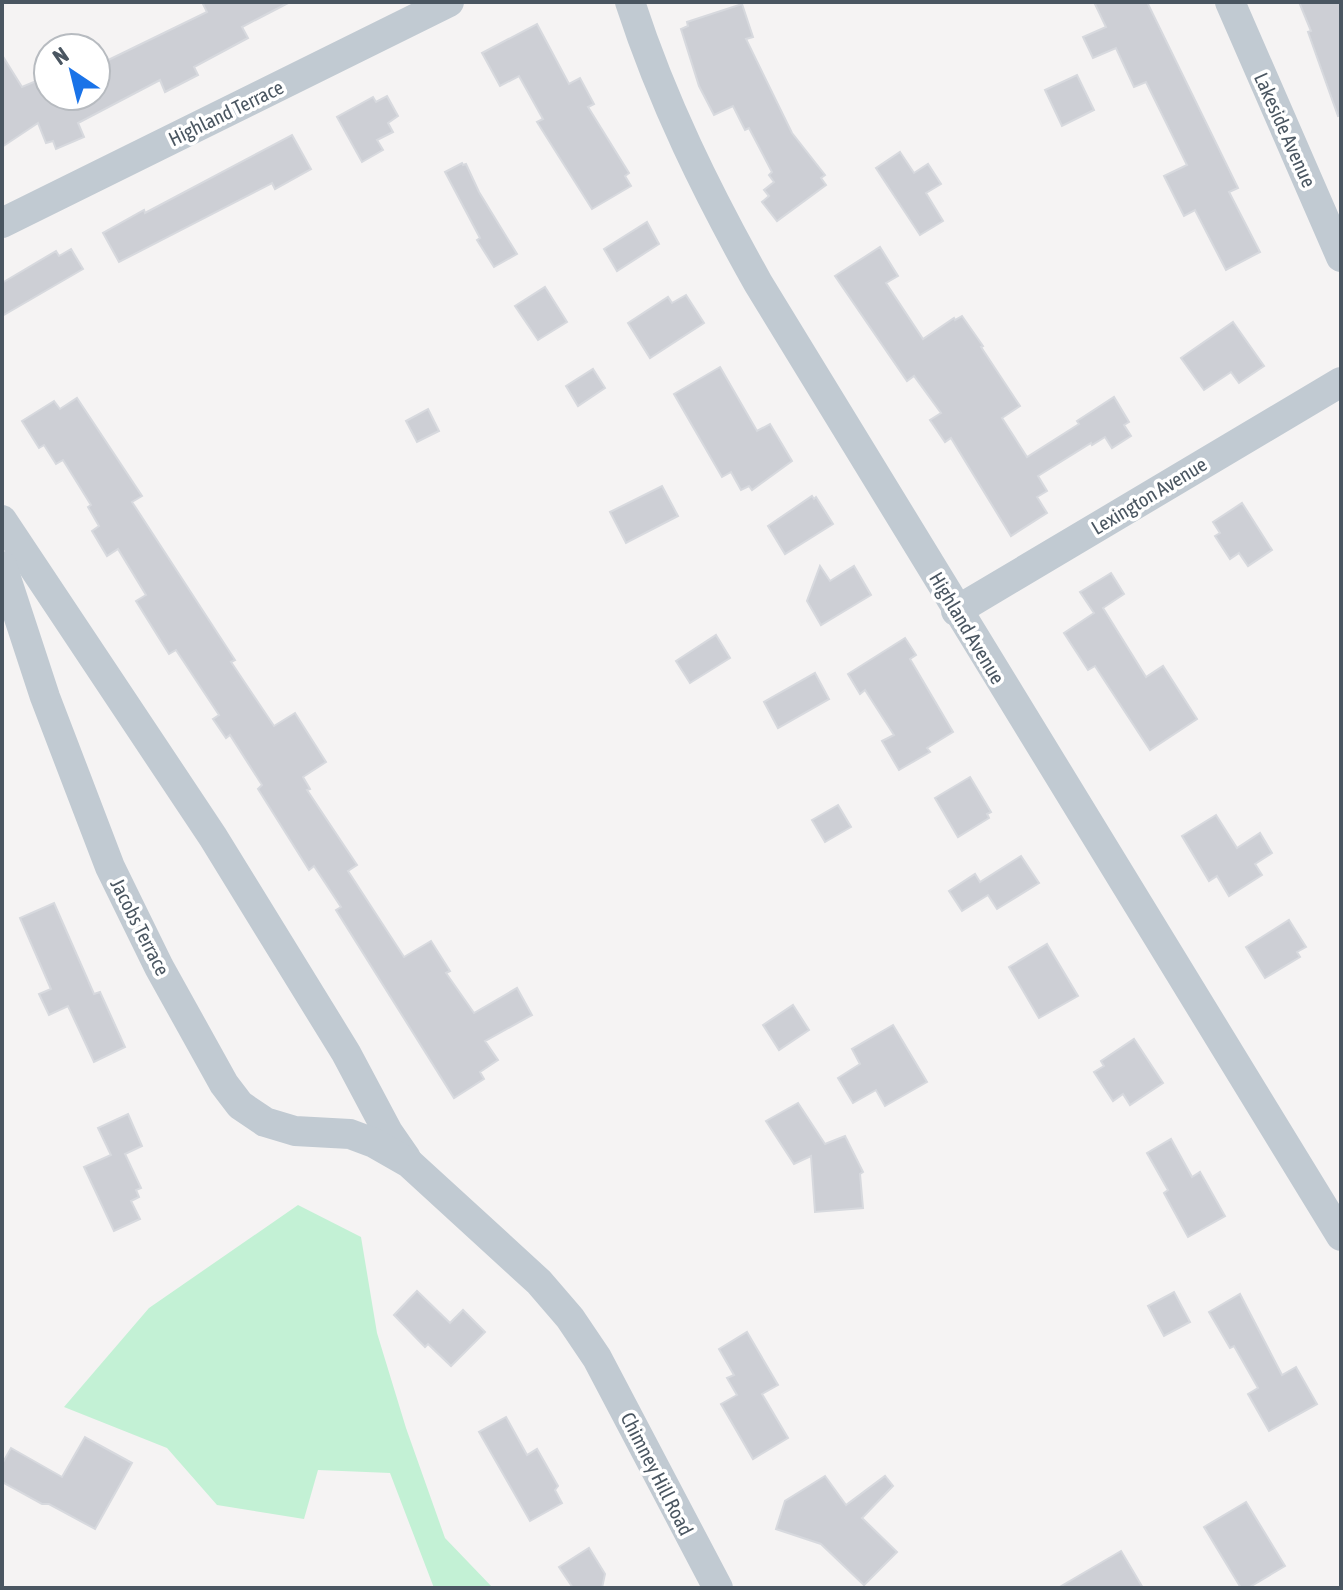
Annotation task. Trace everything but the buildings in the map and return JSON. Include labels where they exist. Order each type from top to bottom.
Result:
[{"type":"street","name":"Highland Terrace","points":[[2,223],[449,2]]},
{"type":"street","name":"Highland Avenue","points":[[630,2],[661,91],[713,203],[758,283],[956,611],[1339,1230]]},
{"type":"street","name":"Lakeside Avenue","points":[[1230,2],[1341,257]]},
{"type":"street","name":"Lexington Avenue","points":[[956,611],[1341,382]]},
{"type":"street","name":"Jacobs Terrace","points":[[2,520],[213,837],[334,1032],[388,1132],[409,1163]]},
{"type":"street","name":"Jacobs Terrace","points":[[2,566],[45,697],[110,867],[146,942],[224,1084],[240,1105],[265,1122],[295,1131],[350,1134],[374,1143],[409,1163],[539,1282],[570,1318],[597,1358]]},
{"type":"street","name":"Chimney Hill Road","points":[[597,1358],[718,1588]]},
{"type":"green space","points":[[298,1205],[361,1237],[377,1333],[445,1538],[493,1588],[434,1588],[390,1473],[318,1470],[304,1519],[217,1505],[167,1448],[64,1407],[149,1308]]}]
